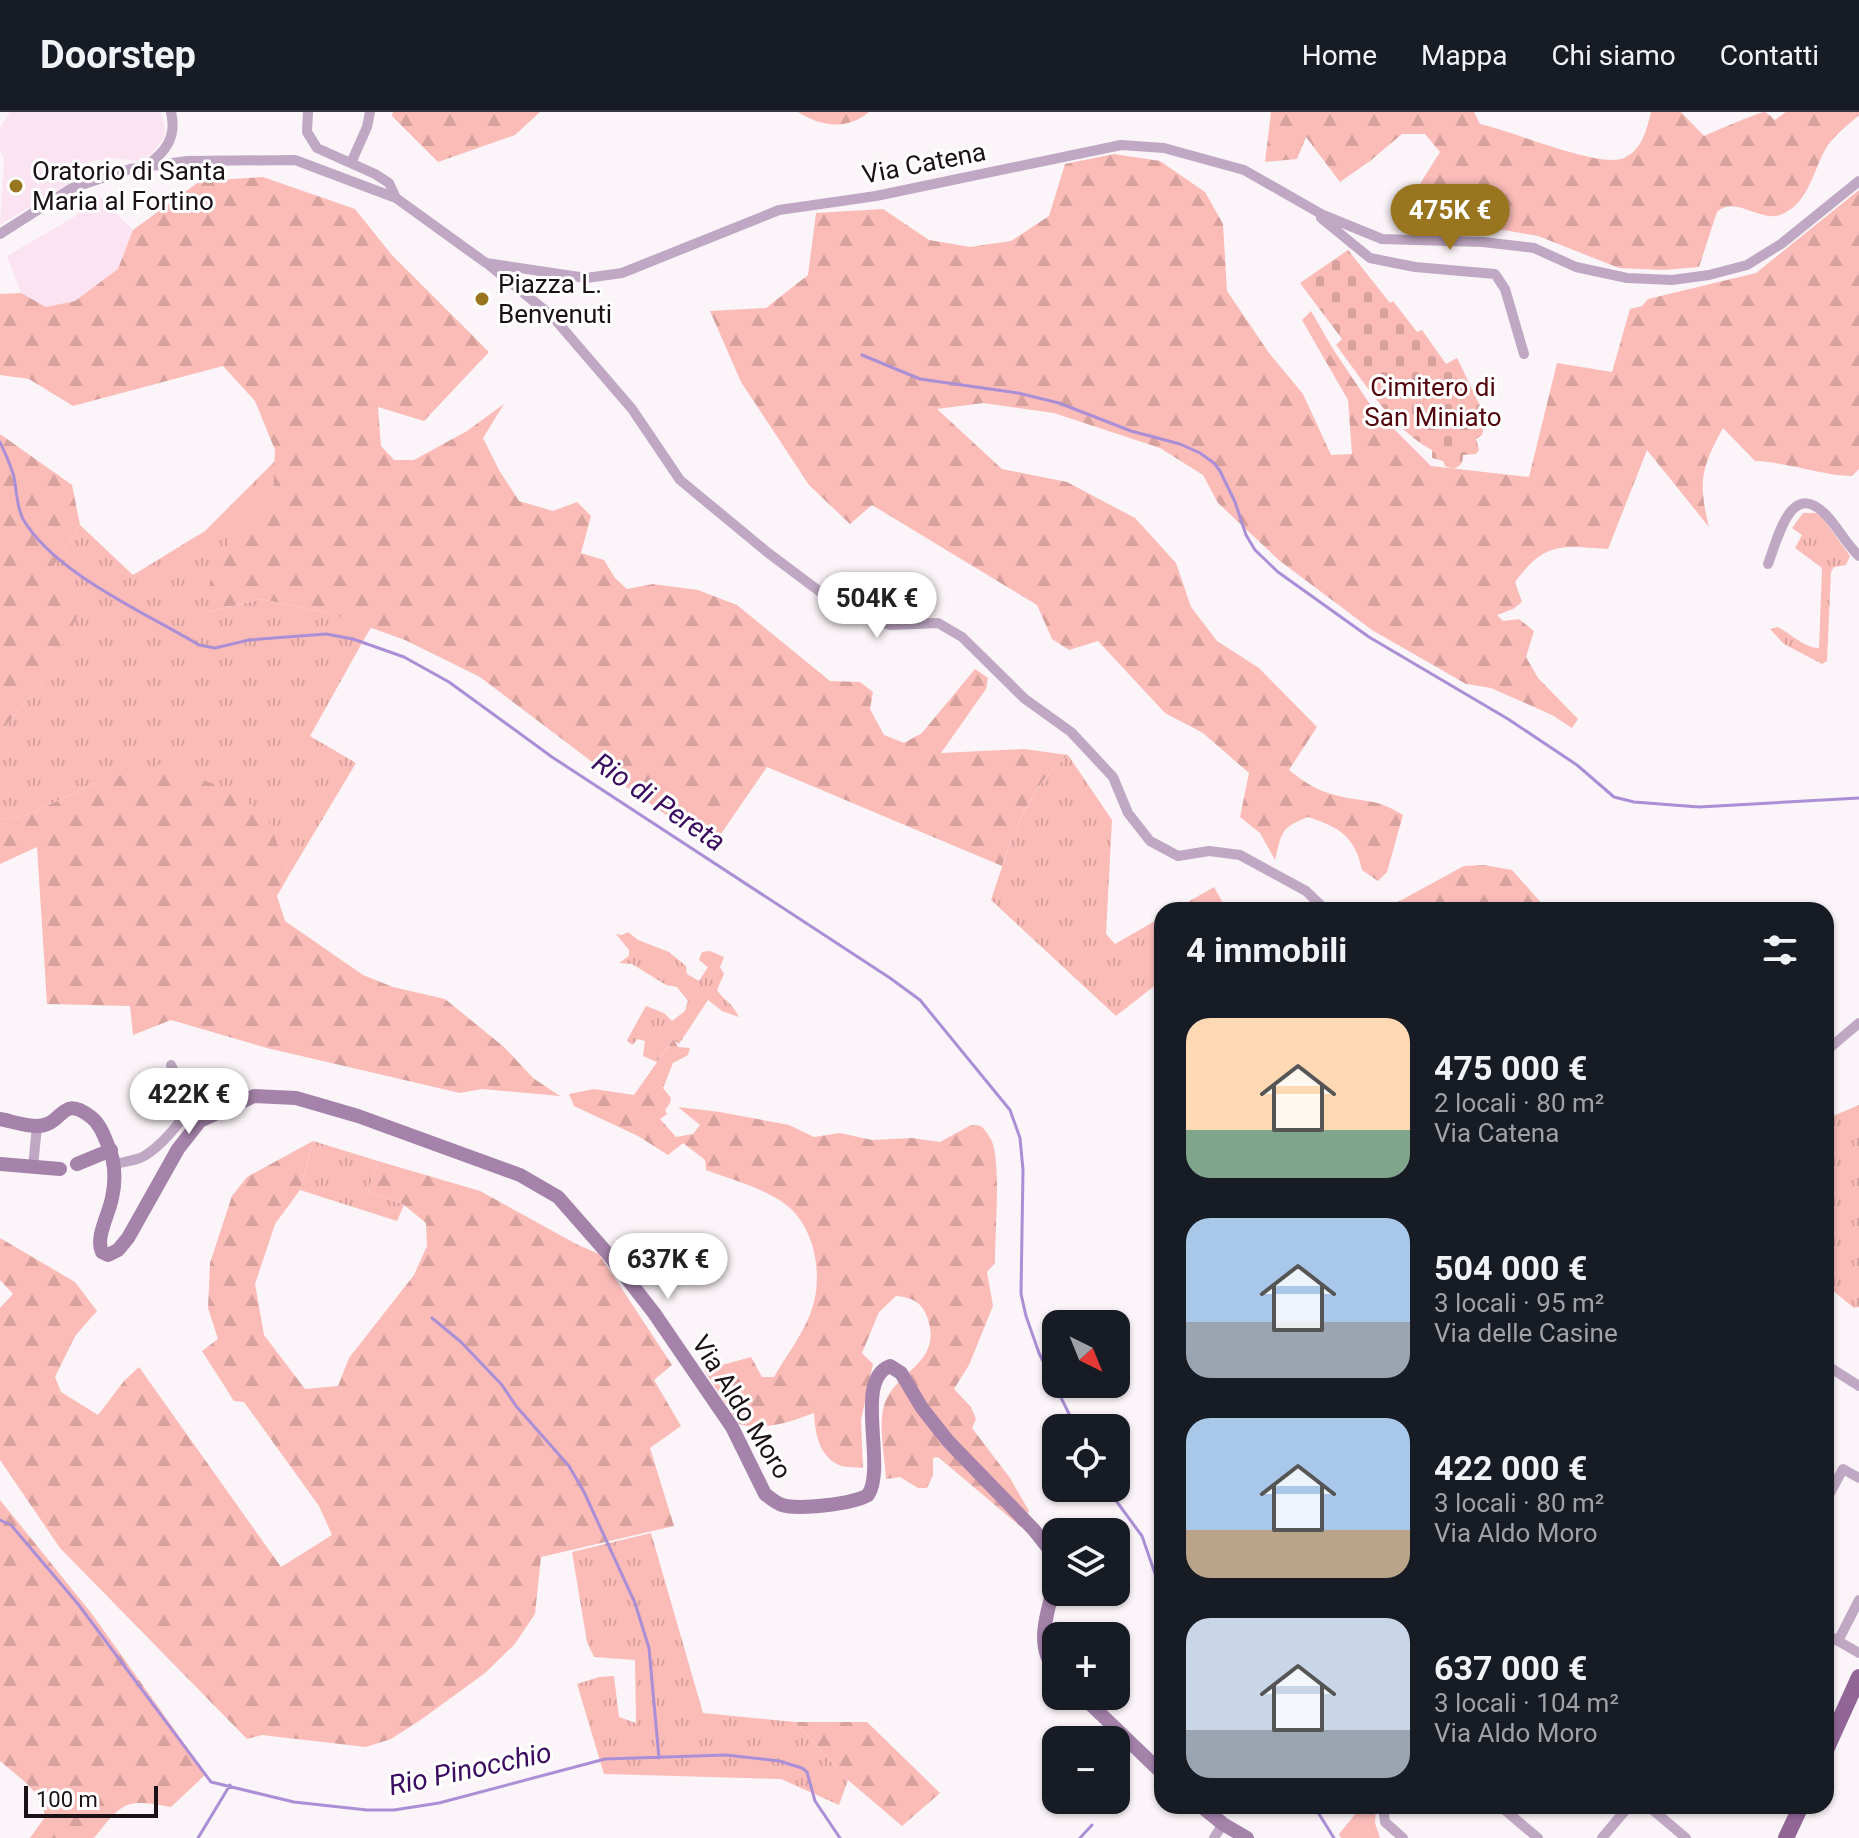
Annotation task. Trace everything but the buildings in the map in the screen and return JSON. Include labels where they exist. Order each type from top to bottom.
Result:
[{"type":"main road","name":"Via Aldo Moro","points":[[113,1157],[113,1195],[99,1243],[102,1252],[108,1255],[118,1250],[128,1238],[178,1149],[200,1121],[254,1096],[296,1098],[358,1116],[520,1175],[558,1197],[617,1266],[689,1362],[732,1427],[765,1494],[774,1501],[796,1506],[830,1504],[868,1495],[874,1480],[872,1403],[875,1382],[881,1371],[890,1366],[901,1373],[929,1420],[1042,1540]]},
{"type":"main road","points":[[0,1119],[37,1126],[53,1121],[67,1108],[79,1108],[95,1119],[113,1157],[77,1164]]},
{"type":"main road","points":[[0,1164],[60,1169]]},
{"type":"main road","points":[[1834,1732],[1859,1677]]},
{"type":"main road","points":[[1097,1710],[1154,1765]]},
{"type":"main road","points":[[1211,1814],[1247,1838]]},
{"type":"main road","points":[[1786,1838],[1797,1814]]},
{"type":"street","points":[[145,167],[169,145],[175,127],[171,112]]},
{"type":"street","points":[[308,112],[307,132],[317,148],[389,183],[396,198]]},
{"type":"street","points":[[351,163],[367,127],[370,112]]},
{"type":"street","name":"Via Catena","points":[[0,234],[72,188],[130,169],[187,161],[295,160],[396,198],[486,263],[586,278],[622,273],[779,210],[876,196],[1121,145],[1164,148],[1244,170],[1305,206],[1382,239],[1483,242],[1534,248],[1576,267],[1627,278],[1672,280],[1747,265],[1781,244],[1859,181]]},
{"type":"street","points":[[1305,206],[1370,258],[1415,267],[1495,274],[1505,289],[1524,354]]},
{"type":"street","points":[[486,263],[553,317],[632,409],[680,480],[767,552],[851,615],[890,625],[938,623],[962,637],[1025,699],[1071,732],[1113,777],[1128,813],[1150,841],[1178,856],[1209,851],[1240,855],[1306,891],[1318,902]]},
{"type":"street","points":[[1768,564],[1787,515],[1794,506],[1804,503],[1818,507],[1859,556]]},
{"type":"street","points":[[1834,1044],[1859,1023]]},
{"type":"street","points":[[113,1157],[141,1158],[158,1146],[187,1111],[187,1100],[171,1065]]},
{"type":"street","points":[[33,1167],[37,1126]]},
{"type":"street","points":[[1834,1370],[1859,1386]]},
{"type":"street","points":[[1834,1485],[1843,1469],[1859,1478]]},
{"type":"street","points":[[1838,1641],[1859,1600]]},
{"type":"street","points":[[1834,1639],[1859,1653]]},
{"type":"street","points":[[1384,1814],[1385,1822],[1403,1838]]},
{"type":"street","points":[[1510,1814],[1538,1838]]},
{"type":"street","points":[[1602,1838],[1622,1814]]},
{"type":"street","points":[[1658,1814],[1686,1838]]},
{"type":"street","points":[[1214,1838],[1223,1824]]},
{"type":"shaded area","points":[[10,112],[160,112],[165,137],[151,154],[140,161],[113,158],[91,161],[66,185],[0,225],[4,159],[0,150],[0,128]]},
{"type":"shaded area","points":[[96,193],[133,230],[118,269],[75,301],[46,307],[21,293],[7,256],[74,217]]},
{"type":"green space","points":[[393,112],[540,112],[515,135],[438,162],[392,116]]},
{"type":"green space","points":[[798,112],[869,112],[852,122],[834,124],[816,121]]},
{"type":"green space","points":[[1271,112],[1474,112],[1480,124],[1576,154],[1612,160],[1624,158],[1635,150],[1651,112],[1681,112],[1704,136],[1765,112],[1775,120],[1786,112],[1859,112],[1859,115],[1828,145],[1810,184],[1790,210],[1772,216],[1739,207],[1724,208],[1717,212],[1699,267],[1663,270],[1619,268],[1538,236],[1504,230],[1450,229],[1417,207],[1413,195],[1440,152],[1425,134],[1402,134],[1340,182],[1306,137],[1297,159],[1265,162]]},
{"type":"green space","points":[[1114,154],[1160,161],[1205,192],[1223,224],[1227,291],[1269,353],[1303,394],[1331,455],[1352,454],[1348,400],[1302,320],[1311,311],[1371,406],[1431,466],[1529,477],[1557,363],[1612,372],[1630,309],[1642,306],[1648,299],[1756,273],[1859,190],[1859,469],[1852,476],[1755,461],[1723,428],[1710,454],[1704,476],[1703,498],[1709,527],[1647,450],[1608,549],[1566,547],[1545,553],[1515,582],[1522,602],[1497,615],[1503,621],[1519,619],[1534,631],[1526,657],[1538,678],[1578,719],[1572,728],[1552,715],[1491,688],[1466,684],[1372,630],[1280,561],[1218,503],[1203,475],[1160,448],[1054,413],[983,403],[937,409],[1002,469],[1067,482],[1135,518],[1176,563],[1191,607],[1217,641],[1259,668],[1317,727],[1289,770],[1322,791],[1377,803],[1403,815],[1387,872],[1378,881],[1362,870],[1355,849],[1344,834],[1308,817],[1287,828],[1275,860],[1260,833],[1240,817],[1249,773],[1203,733],[1165,713],[1098,641],[1069,650],[1052,639],[1037,605],[872,505],[850,524],[809,485],[741,382],[710,311],[766,308],[808,275],[816,213],[883,209],[929,240],[970,247],[1011,241],[1049,216],[1065,164]]},
{"type":"green space","points":[[263,177],[355,209],[391,254],[489,352],[424,421],[378,407],[381,446],[394,460],[414,460],[467,431],[504,404],[483,438],[519,501],[553,511],[577,502],[591,516],[581,553],[604,560],[615,578],[627,589],[653,584],[698,590],[737,605],[830,681],[860,682],[873,692],[870,709],[884,735],[904,743],[922,733],[975,669],[988,678],[986,689],[941,753],[1024,749],[1068,755],[1035,792],[1002,866],[767,767],[712,847],[612,777],[480,677],[405,640],[330,613],[261,599],[208,612],[210,581],[235,529],[273,493],[275,450],[255,401],[223,366],[73,406],[29,379],[0,375],[0,294],[21,293],[46,307],[75,301],[118,269],[133,230],[200,181]]},
{"type":"green space","name":"Cimitero di San Miniato","points":[[1348,250],[1390,303],[1393,301],[1417,332],[1422,330],[1446,364],[1457,358],[1486,418],[1482,435],[1476,439],[1479,450],[1476,454],[1463,455],[1461,464],[1456,468],[1432,458],[1432,450],[1404,430],[1379,403],[1336,345],[1342,339],[1300,283]]},
{"type":"green space","points":[[0,434],[72,485],[80,525],[53,567],[83,605],[49,674],[0,733]]},
{"type":"green space","points":[[275,461],[273,493],[235,529],[208,612],[261,599],[330,613],[371,627],[310,736],[356,763],[289,875],[267,819],[102,780],[27,815],[0,819],[0,733],[49,674],[53,567],[80,525],[133,575],[205,531]]},
{"type":"green space","points":[[1803,513],[1816,513],[1822,517],[1850,556],[1846,565],[1834,567],[1831,572],[1827,661],[1822,664],[1784,644],[1770,629],[1778,627],[1803,643],[1819,648],[1822,568],[1795,548],[1802,535],[1792,528]]},
{"type":"green space","points":[[1068,755],[1112,820],[1106,934],[1115,944],[1154,922],[1154,986],[1116,1016],[991,900],[1019,822],[1039,786]]},
{"type":"green space","points":[[161,764],[235,792],[268,819],[289,875],[277,896],[285,921],[363,975],[393,987],[445,999],[504,1047],[533,1078],[560,1096],[482,1089],[460,1093],[267,1048],[171,1020],[133,1035],[130,1006],[47,1004],[37,847],[0,864],[0,819],[27,815],[102,780]]},
{"type":"green space","points":[[1484,865],[1512,870],[1540,902],[1398,902],[1464,866]]},
{"type":"green space","points":[[1214,887],[1222,902],[1188,902]]},
{"type":"green space","points":[[628,932],[638,940],[669,952],[686,966],[687,974],[699,981],[708,967],[699,960],[702,952],[710,951],[724,957],[720,967],[724,974],[717,990],[739,1017],[722,1011],[708,1000],[679,1044],[673,1039],[657,1062],[643,1056],[645,1041],[638,1039],[632,1045],[627,1040],[646,1006],[664,1013],[672,1021],[685,1011],[688,1001],[677,987],[666,985],[632,964],[619,963],[629,956],[629,950],[616,934]]},
{"type":"green space","points":[[674,1038],[678,1047],[690,1048],[688,1055],[673,1063],[663,1088],[671,1098],[665,1110],[667,1114],[660,1119],[676,1137],[693,1134],[700,1125],[678,1107],[789,1125],[814,1137],[840,1133],[872,1140],[912,1138],[940,1142],[971,1125],[981,1126],[987,1133],[994,1148],[997,1174],[995,1263],[987,1272],[993,1306],[969,1365],[954,1389],[971,1407],[976,1419],[972,1428],[1010,1478],[1029,1511],[1021,1527],[938,1457],[933,1458],[933,1475],[927,1488],[918,1488],[900,1477],[886,1479],[883,1410],[896,1385],[923,1357],[929,1345],[926,1314],[918,1303],[910,1299],[896,1296],[879,1312],[862,1353],[873,1364],[861,1420],[863,1468],[846,1467],[831,1460],[822,1448],[814,1413],[767,1426],[739,1424],[704,1370],[751,1357],[762,1377],[774,1377],[804,1328],[815,1299],[817,1272],[812,1243],[806,1230],[799,1218],[781,1201],[706,1170],[705,1160],[683,1143],[668,1155],[638,1136],[574,1106],[569,1094],[594,1089],[634,1095]]},
{"type":"green space","points":[[1859,1105],[1859,1307],[1854,1308],[1834,1292],[1834,1116]]},
{"type":"green space","points":[[313,1141],[378,1161],[368,1191],[404,1205],[397,1221],[300,1190]]},
{"type":"green space","points":[[313,1141],[300,1190],[275,1224],[255,1284],[264,1335],[305,1389],[338,1386],[349,1358],[414,1275],[427,1246],[426,1223],[404,1205],[368,1191],[378,1161],[480,1191],[599,1254],[672,1365],[654,1380],[681,1426],[650,1448],[674,1526],[541,1557],[535,1614],[514,1645],[485,1673],[422,1719],[391,1739],[366,1747],[262,1735],[247,1739],[60,1548],[0,1460],[0,1308],[13,1294],[0,1280],[0,1238],[75,1282],[97,1311],[75,1336],[55,1377],[61,1392],[98,1415],[139,1367],[281,1567],[332,1535],[319,1506],[244,1402],[234,1401],[202,1351],[218,1339],[208,1308],[210,1263],[232,1196],[247,1177]]},
{"type":"green space","points":[[0,1500],[92,1614],[206,1774],[171,1807],[143,1803],[126,1806],[94,1838],[30,1838],[45,1817],[40,1800],[0,1761]]},
{"type":"green space","points":[[651,1533],[703,1713],[795,1722],[848,1780],[839,1805],[781,1779],[604,1774],[577,1684],[614,1676],[619,1717],[636,1723],[635,1660],[594,1657],[587,1642],[572,1552]]},
{"type":"green space","points":[[795,1722],[867,1722],[940,1793],[902,1826],[848,1780]]},
{"type":"green space","points":[[1355,1814],[1376,1814],[1380,1838],[1341,1838],[1339,1834]]},
{"type":"waterway","points":[[862,355],[920,379],[1018,393],[1059,403],[1200,453],[1220,471],[1255,550],[1278,572],[1369,637],[1508,719],[1577,765],[1614,797],[1634,802],[1699,807],[1859,798]]},
{"type":"waterway","name":"Rio di Pereta","points":[[0,442],[13,473],[23,519],[37,539],[56,557],[103,590],[199,645],[215,648],[249,640],[326,634],[353,639],[404,657],[449,682],[552,757],[920,1000],[1010,1110],[1020,1138],[1023,1170],[1021,1294],[1039,1353],[1069,1414]]},
{"type":"waterway","points":[[432,1318],[461,1342],[502,1385],[516,1406],[569,1466],[584,1492],[635,1603],[649,1648],[659,1758]]},
{"type":"waterway","name":"Rio di Pereta","points":[[1117,1502],[1142,1536],[1154,1571]]},
{"type":"waterway","name":"Rio Pinocchio","points":[[0,1520],[11,1525],[78,1604],[211,1782],[294,1802],[394,1810],[439,1803],[605,1759],[726,1755],[779,1761],[802,1768],[807,1772],[815,1801],[840,1838]]},
{"type":"waterway","points":[[198,1838],[230,1785]]},
{"type":"waterway","name":"Rio di Pereta","points":[[1319,1814],[1334,1838]]},
{"type":"waterway","points":[[1080,1838],[1092,1825]]},
{"type":"place","name":"Oratorio di Santa Maria al Fortino","points":[[16,186]]},
{"type":"place","name":"Piazza L. Benvenuti","points":[[482,299]]}]
